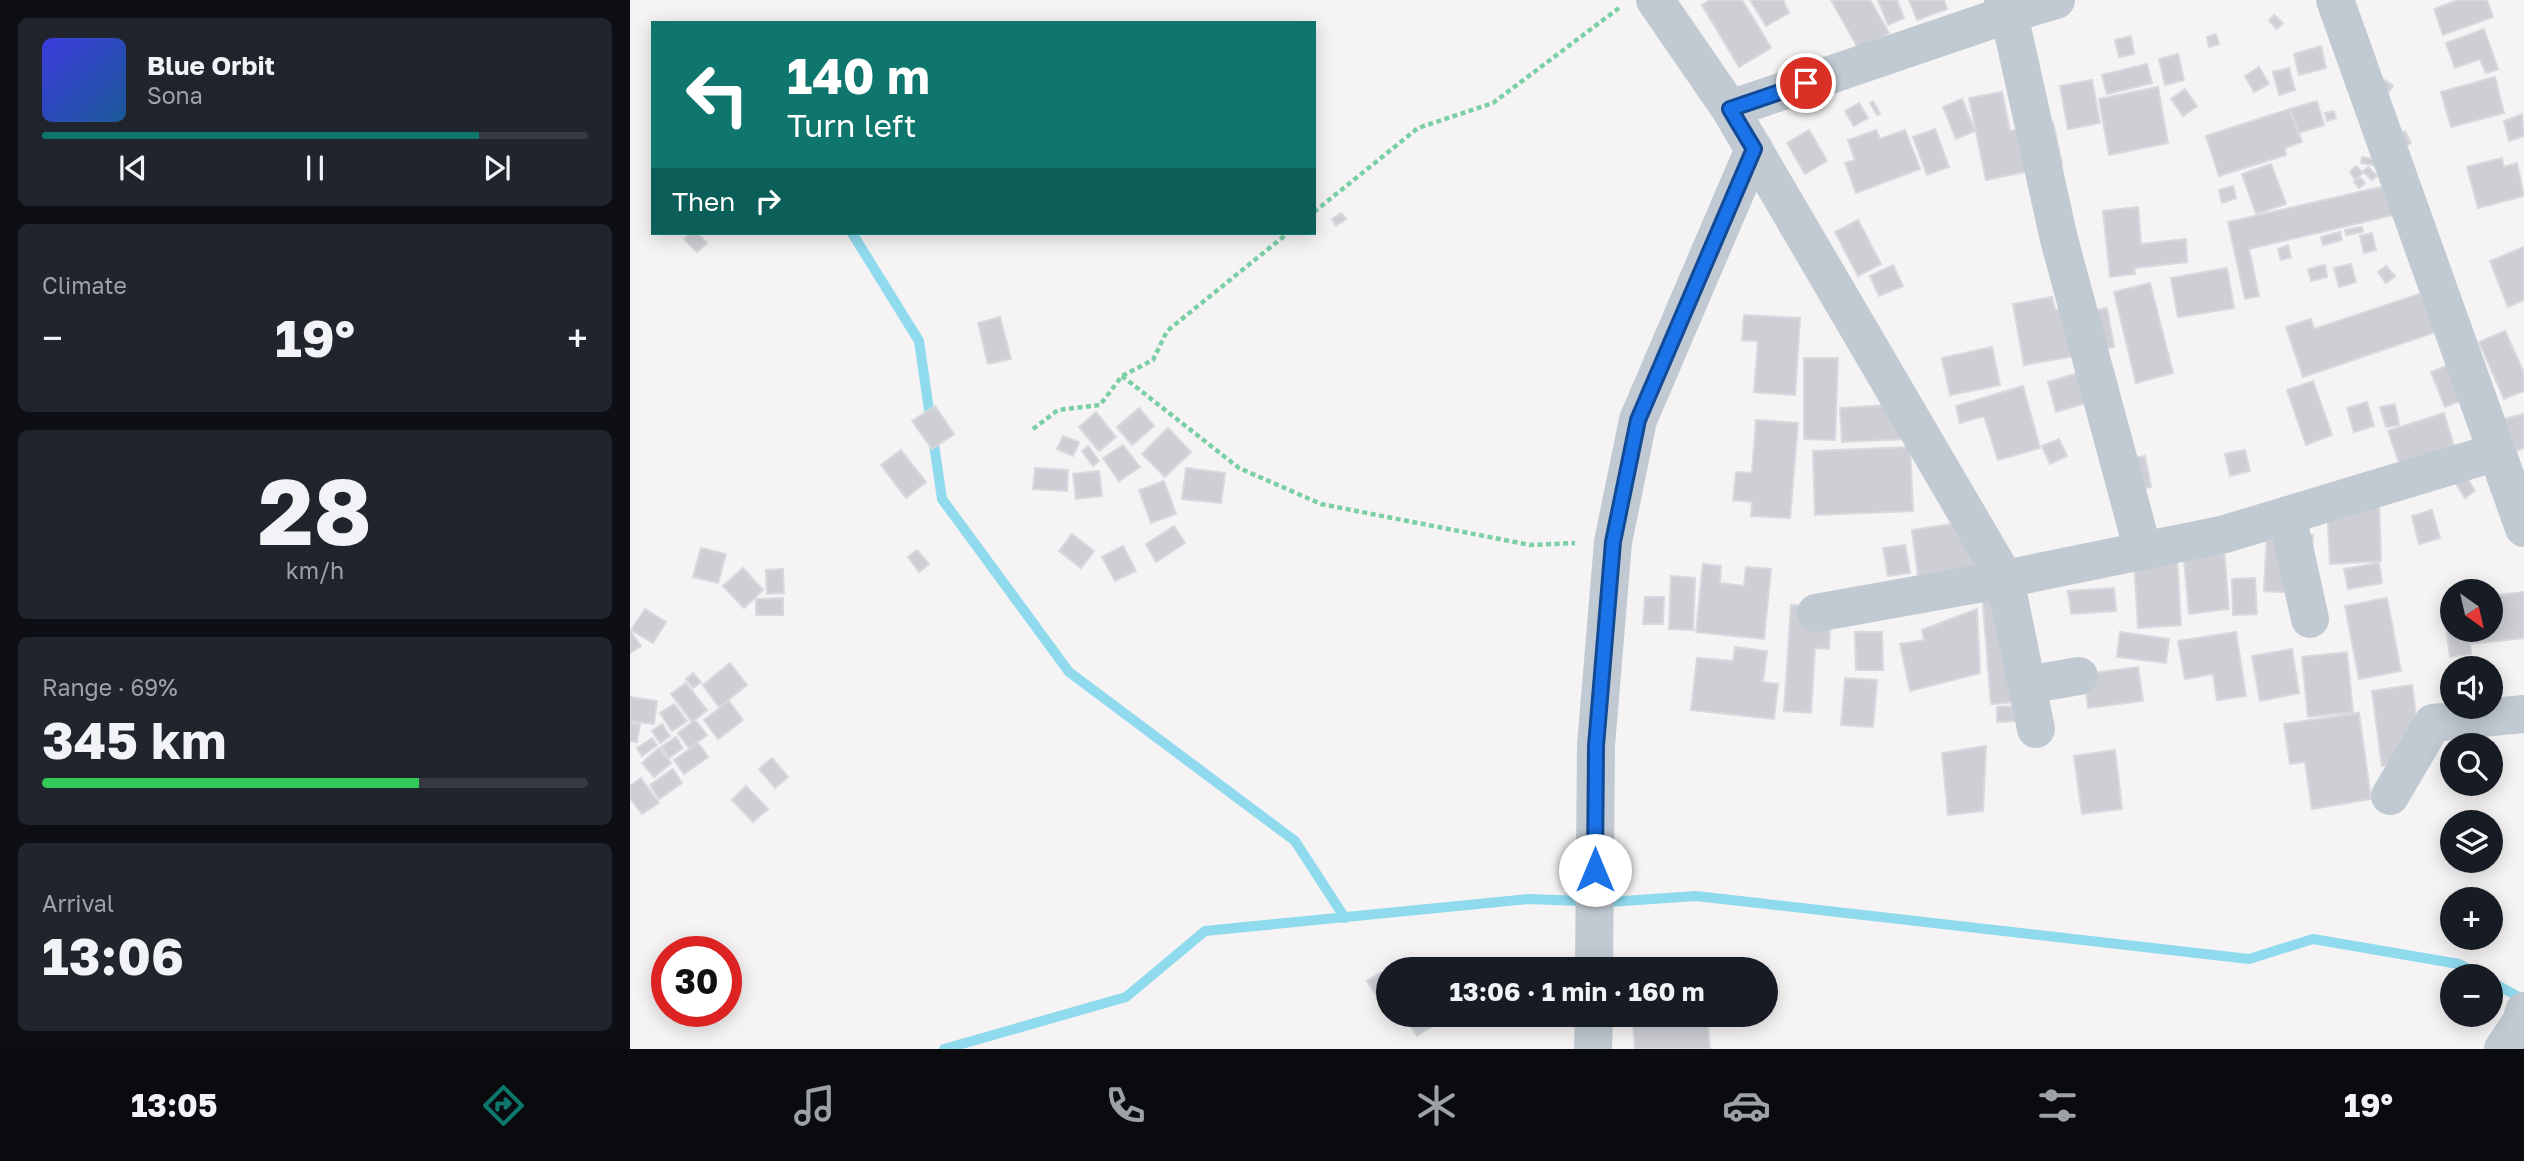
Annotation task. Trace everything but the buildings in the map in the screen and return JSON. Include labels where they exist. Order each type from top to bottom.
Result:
[{"type":"street","points":[[1655,0],[1730,109],[2005,579],[2036,729]]},
{"type":"street","points":[[1730,109],[2006,7],[2056,0]]},
{"type":"street","points":[[2335,0],[2524,528]]},
{"type":"street","points":[[2006,7],[2059,239],[2143,551]]},
{"type":"street","points":[[1594,957],[1596,746],[1613,542],[1638,420],[1754,149]]},
{"type":"street","points":[[1816,613],[2005,579],[2225,534],[2497,452]]},
{"type":"street","points":[[2287,515],[2310,619]]},
{"type":"street","points":[[2027,685],[2079,676]]},
{"type":"street","points":[[2390,796],[2433,723],[2524,714]]},
{"type":"street","points":[[1594,1027],[1594,1049]]},
{"type":"path","points":[[1316,210],[1418,128],[1493,103],[1629,0]]},
{"type":"path","points":[[1033,429],[1058,410],[1100,405],[1122,376],[1153,360],[1167,331],[1287,235]]},
{"type":"path","points":[[1122,376],[1239,468],[1321,504],[1530,545],[1613,542]]},
{"type":"waterway","points":[[853,235],[919,341],[942,499],[1069,672],[1295,841],[1345,918]]},
{"type":"waterway","points":[[944,1049],[1126,997],[1205,931],[1528,899],[1609,902],[1696,896],[2249,959],[2313,939],[2459,964]]},
{"type":"waterway","points":[[2503,988],[2524,1000]]},
{"type":"route","points":[[1595,870],[1596,746],[1613,542],[1638,420],[1754,149],[1730,109],[1806,83]]}]
